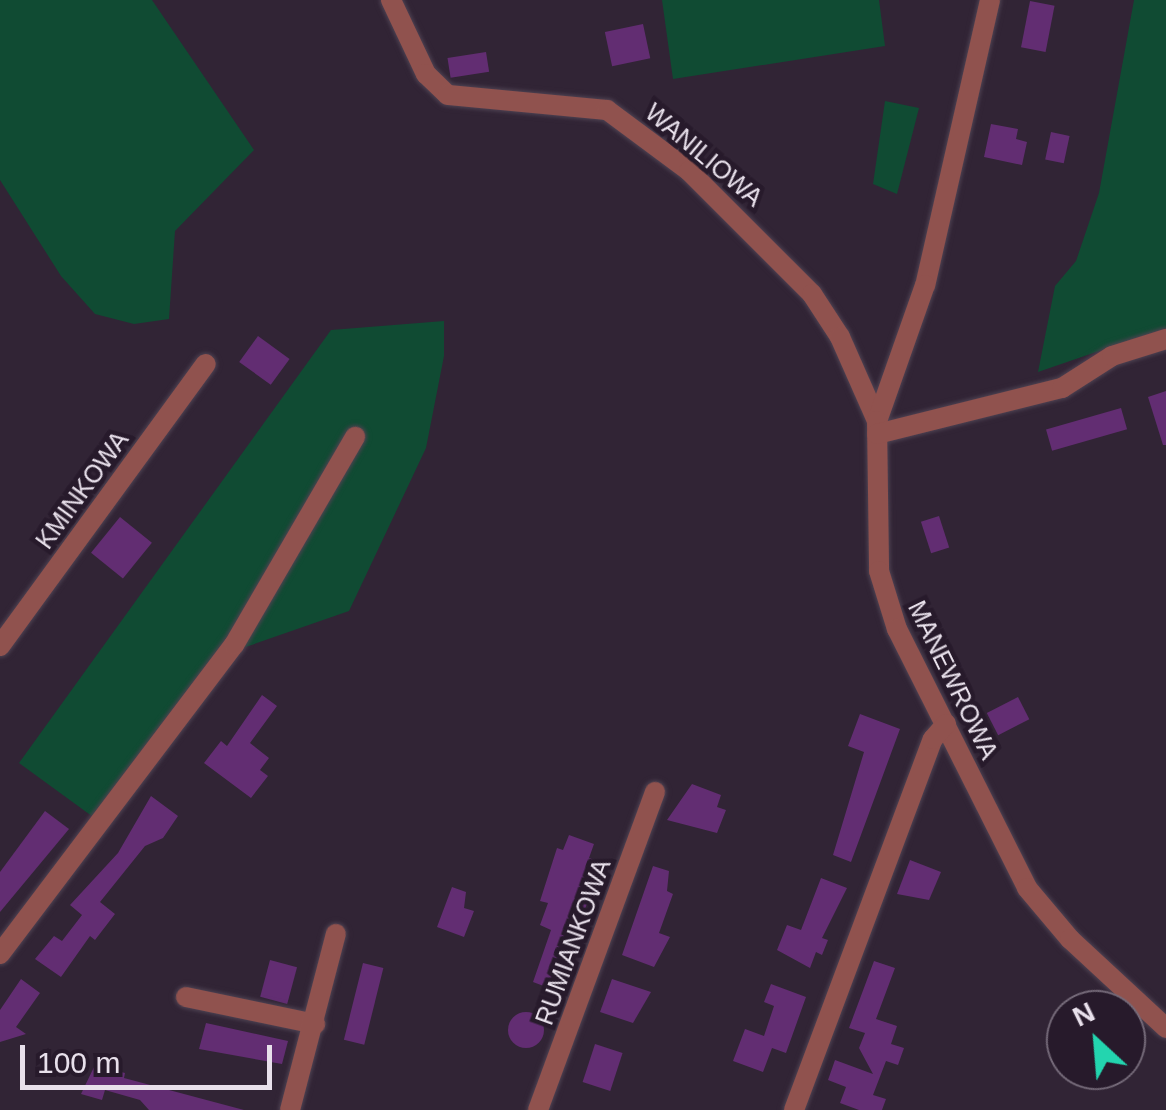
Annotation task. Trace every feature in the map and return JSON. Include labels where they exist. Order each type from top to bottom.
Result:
[{"type":"street","name":"WANILIOWA","points":[[391,0],[426,74],[448,95],[607,110],[689,171],[812,294],[840,337],[877,427]]},
{"type":"street","name":"MANEWROWA","points":[[990,0],[925,285],[877,427],[883,592],[1036,901],[1166,1028]]},
{"type":"street","points":[[877,427],[1062,388],[1112,356],[1166,339]]},
{"type":"street","name":"KMINKOWA","points":[[0,646],[206,364]]},
{"type":"street","points":[[0,954],[234,645],[355,437]]},
{"type":"street","points":[[794,1110],[932,739],[946,724]]},
{"type":"street","name":"RUMIANKOWA","points":[[538,1110],[655,792]]},
{"type":"street","points":[[290,1110],[336,934]]},
{"type":"street","points":[[186,997],[315,1024]]},
{"type":"green space","points":[[0,0],[152,0],[254,150],[175,231],[169,319],[134,324],[95,314],[61,276],[0,180]]},
{"type":"green space","points":[[662,0],[879,0],[885,46],[673,79]]},
{"type":"green space","points":[[1134,0],[1166,0],[1166,328],[1038,372],[1055,286],[1076,261],[1099,193]]},
{"type":"green space","points":[[885,101],[919,108],[897,194],[873,184]]},
{"type":"green space","points":[[444,321],[444,356],[426,448],[349,611],[240,649],[100,822],[19,763],[331,330]]},
{"type":"building","points":[[1030,1],[1055,6],[1046,52],[1021,47]]},
{"type":"building","points":[[643,24],[650,58],[612,66],[605,32]]},
{"type":"building","points":[[486,52],[489,72],[451,78],[447,58]]},
{"type":"building","points":[[991,124],[1018,129],[1016,139],[1027,142],[1022,165],[984,157]]},
{"type":"building","points":[[1051,132],[1070,136],[1064,163],[1045,159]]},
{"type":"building","points":[[258,336],[290,359],[271,385],[239,362]]},
{"type":"building","points":[[1166,391],[1166,445],[1163,445],[1148,397]]},
{"type":"building","points":[[1121,408],[1127,429],[1052,451],[1046,429]]},
{"type":"building","points":[[939,516],[949,547],[931,553],[921,522]]},
{"type":"building","points":[[120,517],[152,543],[123,579],[91,553]]},
{"type":"building","points":[[262,695],[277,706],[250,743],[269,758],[260,770],[268,776],[251,798],[204,763],[221,741],[227,746]]},
{"type":"building","points":[[1018,697],[1029,719],[998,735],[987,713]]},
{"type":"building","points":[[860,714],[900,729],[851,862],[833,855],[864,752],[848,746]]},
{"type":"building","points":[[692,784],[721,795],[717,807],[726,810],[717,833],[667,820]]},
{"type":"building","points":[[151,796],[178,816],[163,838],[145,846],[100,902],[115,914],[95,940],[90,936],[61,977],[35,959],[54,936],[62,941],[82,915],[70,905],[118,853]]},
{"type":"building","points":[[45,811],[69,829],[0,912],[0,872]]},
{"type":"building","points":[[569,835],[594,844],[589,858],[604,863],[582,916],[575,914],[557,991],[533,982],[551,930],[540,925],[548,903],[540,901],[557,848],[563,850]]},
{"type":"building","points":[[910,860],[941,872],[929,900],[897,894]]},
{"type":"building","points":[[653,866],[669,871],[667,891],[673,894],[659,933],[670,937],[654,967],[622,955]]},
{"type":"building","points":[[821,878],[847,888],[822,938],[828,940],[822,955],[816,952],[810,968],[777,950],[787,925],[801,930]]},
{"type":"building","points":[[452,887],[466,892],[464,908],[474,911],[464,937],[437,927]]},
{"type":"building","points":[[270,960],[297,967],[287,1004],[260,997]]},
{"type":"building","points":[[874,961],[895,968],[876,1019],[897,1026],[891,1044],[904,1048],[898,1065],[886,1061],[873,1095],[886,1099],[882,1110],[859,1110],[840,1103],[846,1087],[828,1080],[835,1060],[873,1074],[859,1048],[865,1033],[849,1028]]},
{"type":"building","points":[[363,963],[383,968],[364,1045],[344,1040]]},
{"type":"building","points":[[21,979],[40,993],[16,1027],[26,1034],[0,1042],[0,1010]]},
{"type":"building","points":[[612,979],[651,992],[633,1023],[600,1012]]},
{"type":"building","points":[[771,984],[806,997],[786,1053],[772,1048],[763,1072],[733,1061],[745,1029],[764,1036],[774,1006],[764,1002]]},
{"type":"building","points":[[526,1012],[539,1017],[544,1030],[539,1043],[526,1048],[513,1043],[508,1030],[513,1017]]},
{"type":"building","points":[[206,1023],[288,1041],[282,1064],[199,1049]]},
{"type":"building","points":[[595,1044],[623,1053],[610,1091],[583,1082]]},
{"type":"building","points":[[95,1065],[125,1073],[124,1078],[244,1110],[149,1110],[140,1100],[105,1090],[102,1100],[81,1094]]}]
